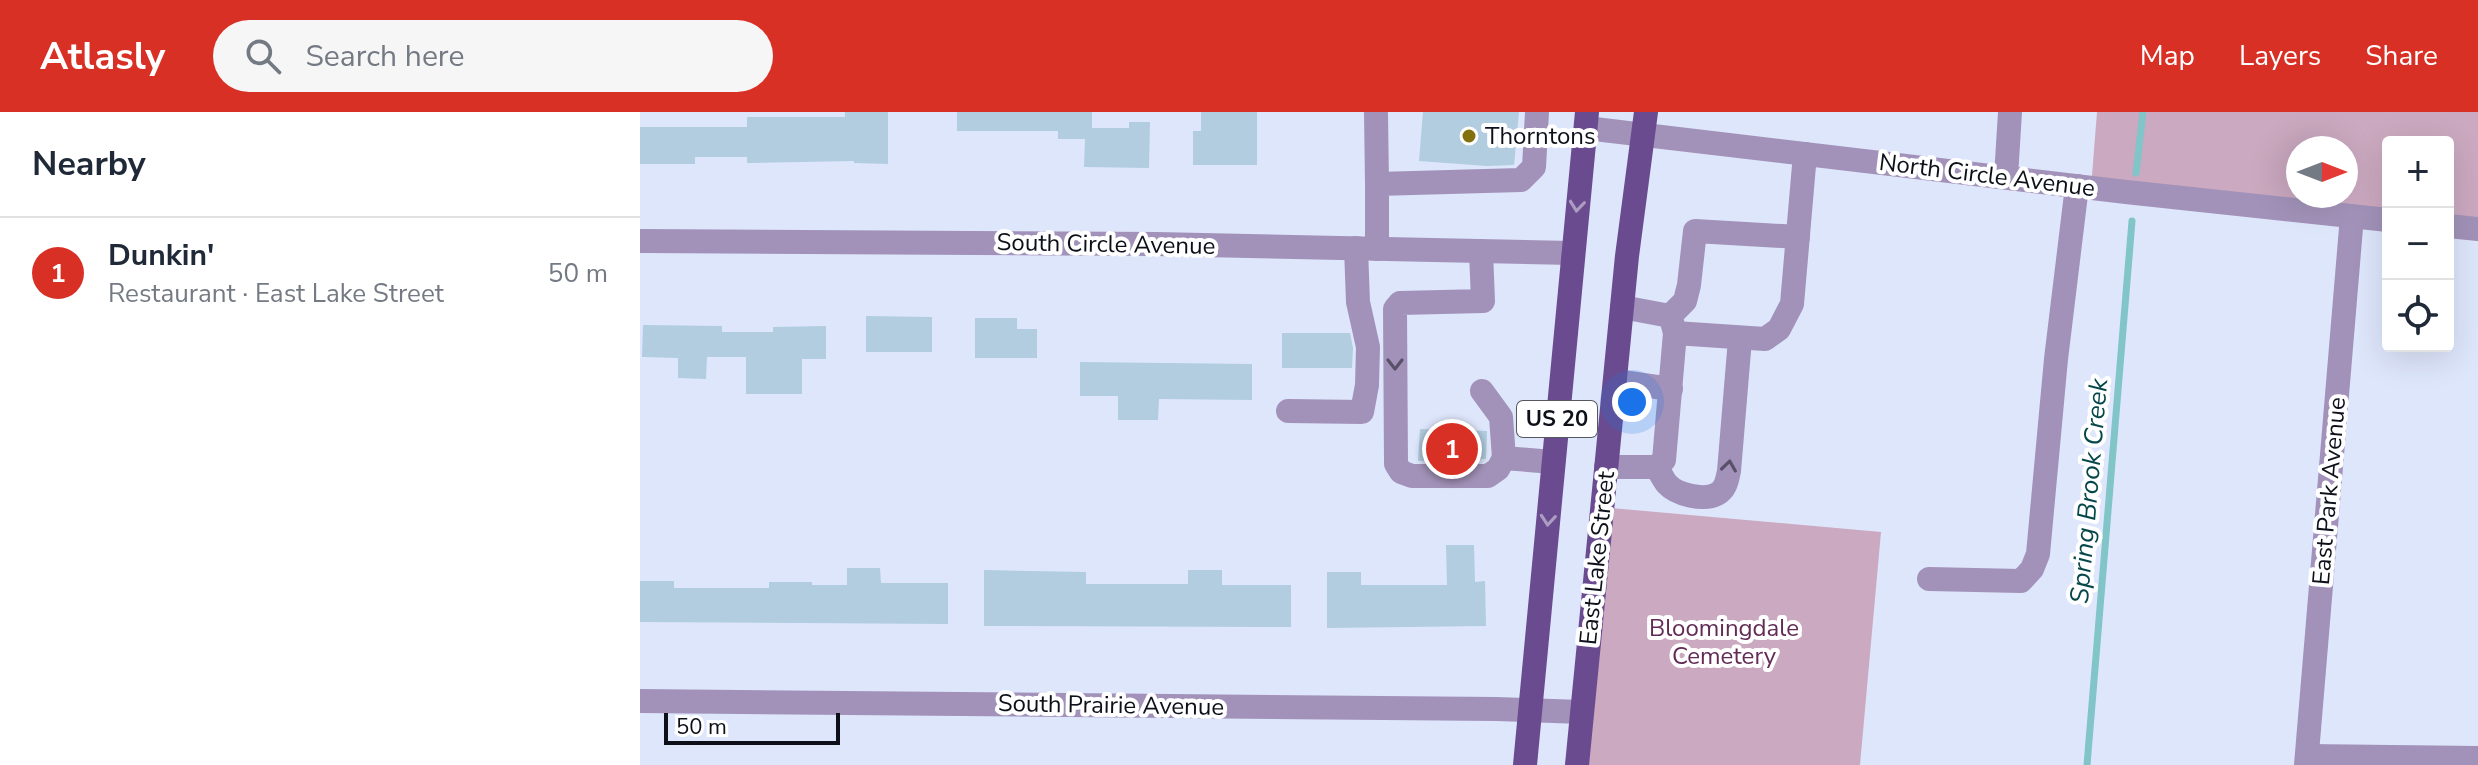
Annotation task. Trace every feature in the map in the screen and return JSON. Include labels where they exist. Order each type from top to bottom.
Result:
[{"type":"main road","name":"US 20","points":[[1525,765],[1586,120]]},
{"type":"main road","name":"East Lake Street","points":[[1577,765],[1622,307],[1645,124]]},
{"type":"street","points":[[1288,411],[1362,412],[1367,385],[1368,347],[1358,302],[1377,184],[1376,112]]},
{"type":"street","points":[[1377,184],[1521,180],[1534,167],[1537,112]]},
{"type":"street","points":[[2006,177],[2010,112]]},
{"type":"street","name":"North Circle Avenue","points":[[1586,120],[1645,124],[1805,154],[2382,219]]},
{"type":"street","points":[[1622,307],[1672,324],[1740,339],[1765,339],[1779,329],[1792,304],[1805,154]]},
{"type":"street","points":[[1929,579],[2021,581],[2032,569],[2038,554],[2056,359],[2077,186]]},
{"type":"street","name":"East Park Avenue","points":[[2306,760],[2352,216]]},
{"type":"street","points":[[2454,227],[2478,229]]},
{"type":"street","points":[[1606,467],[1656,467],[1664,460],[1671,389],[1672,324],[1685,301],[1689,285],[1695,231],[1798,237]]},
{"type":"street","name":"South Circle Avenue","points":[[640,241],[1157,244],[1572,253]]},
{"type":"street","points":[[1481,251],[1483,301],[1400,303],[1395,309],[1396,464],[1401,472],[1412,476],[1488,476],[1498,469],[1504,458],[1501,417],[1482,391]]},
{"type":"street","points":[[1656,467],[1669,486],[1682,493],[1703,497],[1716,495],[1725,486],[1729,471],[1740,339]]},
{"type":"street","points":[[1615,381],[1671,389]]},
{"type":"street","points":[[1504,458],[1553,462]]},
{"type":"street","name":"South Prairie Avenue","points":[[640,701],[1582,712]]},
{"type":"street","points":[[2306,760],[2478,758]]},
{"type":"green space","points":[[2097,112],[2478,112],[2478,227],[2454,225],[2454,136],[2382,136],[2382,217],[2289,208],[2358,208],[2358,136],[2286,136],[2286,208],[2091,188]]},
{"type":"green space","name":"Bloomingdale Cemetery","points":[[1611,508],[1881,532],[1860,765],[1588,765]]},
{"type":"building","points":[[845,112],[888,112],[888,164],[854,161],[747,163],[747,157],[695,157],[695,164],[640,164],[640,127],[747,127],[747,117],[845,117]]},
{"type":"building","points":[[957,112],[1092,112],[1092,128],[1129,128],[1129,122],[1150,122],[1149,168],[1084,167],[1085,139],[1058,139],[1058,131],[957,131]]},
{"type":"building","points":[[1201,112],[1257,112],[1257,165],[1193,165],[1193,131],[1201,131]]},
{"type":"building","name":"Thorntons","points":[[1423,112],[1519,112],[1514,165],[1419,161]]},
{"type":"building","points":[[866,316],[932,317],[932,352],[866,352]]},
{"type":"building","points":[[975,318],[1017,318],[1017,329],[1037,329],[1037,358],[975,358]]},
{"type":"building","points":[[643,325],[722,326],[722,332],[773,332],[773,327],[826,326],[826,359],[802,359],[802,394],[746,394],[746,357],[707,357],[706,379],[678,378],[678,358],[642,357]]},
{"type":"building","points":[[1282,333],[1350,333],[1352,368],[1282,368]]},
{"type":"building","points":[[1080,362],[1252,364],[1252,400],[1159,399],[1158,420],[1118,420],[1118,396],[1080,396]]},
{"type":"building","points":[[1420,429],[1487,431],[1486,459],[1418,461]]},
{"type":"building","points":[[1446,545],[1474,545],[1475,582],[1485,581],[1486,626],[1327,628],[1327,572],[1361,572],[1361,585],[1447,585]]},
{"type":"building","points":[[847,568],[880,568],[881,583],[948,583],[948,624],[640,622],[640,581],[674,581],[674,588],[769,588],[769,582],[847,585]]},
{"type":"building","points":[[984,570],[1086,572],[1086,584],[1188,584],[1188,570],[1222,570],[1222,585],[1291,585],[1291,627],[984,626]]},
{"type":"waterway","name":"Spring Brook Creek","points":[[2136,173],[2143,112]]},
{"type":"waterway","name":"Spring Brook Creek","points":[[2087,765],[2132,221]]},
{"type":"place","name":"Thorntons","points":[[1469,136]]},
{"type":"place","name":"Dunkin'","points":[[1452,449]]}]
